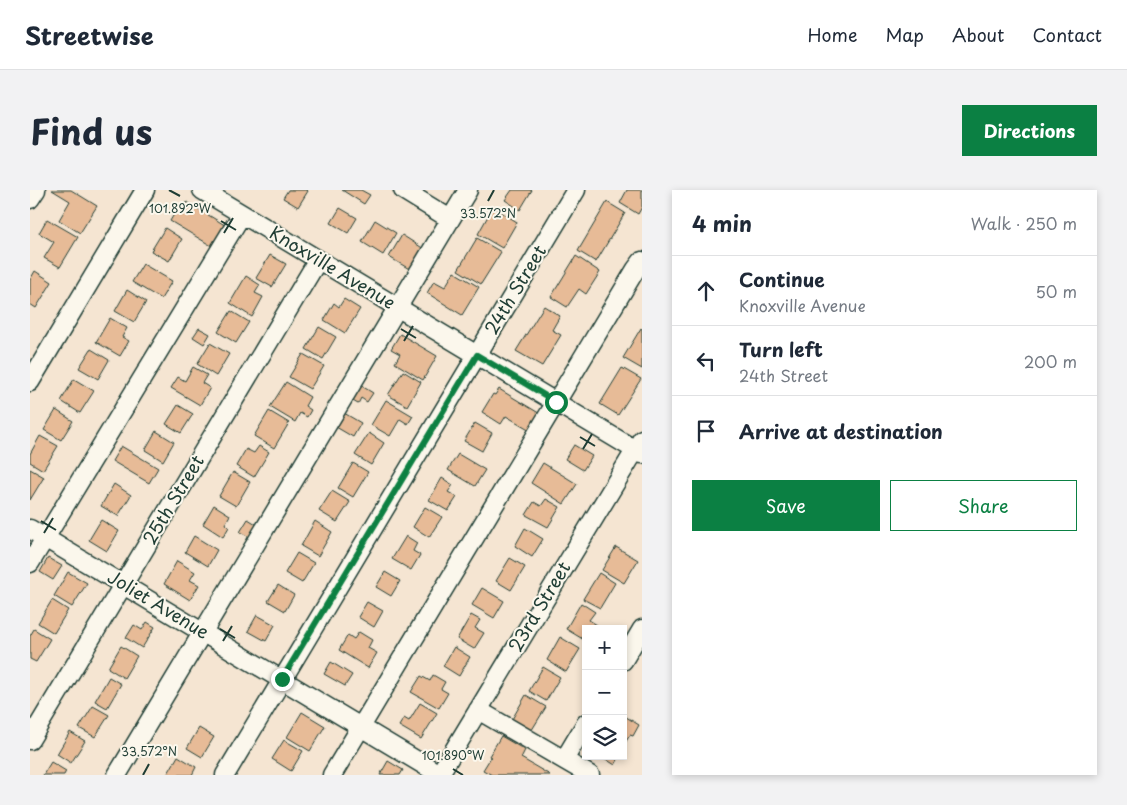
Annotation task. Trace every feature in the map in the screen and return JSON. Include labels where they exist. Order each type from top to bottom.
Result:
[{"type":"street","points":[[30,199],[36,190]]},
{"type":"street","points":[[30,382],[145,190]]},
{"type":"street","name":"Knoxville Avenue","points":[[202,190],[556,402],[640,448]]},
{"type":"street","points":[[403,190],[450,219]]},
{"type":"street","points":[[116,775],[468,190]]},
{"type":"street","name":"24th Street","points":[[225,775],[576,190]]},
{"type":"street","points":[[30,563],[38,533],[242,214]]},
{"type":"street","name":"25th Street","points":[[30,740],[318,260]]},
{"type":"street","points":[[332,775],[642,261]]},
{"type":"street","name":"23rd Street","points":[[439,774],[640,448]]},
{"type":"street","name":"Joliet Avenue","points":[[38,533],[439,774]]},
{"type":"street","points":[[627,654],[642,629]]},
{"type":"street","points":[[478,710],[590,775]]},
{"type":"street","points":[[564,760],[582,730]]},
{"type":"building","points":[[52,190],[71,190],[97,206],[80,233],[59,220],[70,201]]},
{"type":"building","points":[[288,190],[308,191],[298,207],[283,198]]},
{"type":"building","points":[[342,190],[361,190],[370,195],[364,204]]},
{"type":"building","points":[[512,190],[532,190],[520,210],[505,200]]},
{"type":"building","points":[[627,190],[642,190],[642,207],[638,214],[620,203]]},
{"type":"building","points":[[187,202],[228,227],[215,248],[170,221],[179,206],[183,209]]},
{"type":"building","points":[[607,202],[625,213],[596,262],[578,251]]},
{"type":"building","points":[[493,207],[517,222],[502,248],[478,234]]},
{"type":"building","points":[[340,208],[357,218],[348,233],[331,223]]},
{"type":"building","points":[[47,219],[78,237],[60,267],[44,258],[54,242],[39,233]]},
{"type":"building","points":[[375,220],[396,233],[383,255],[362,242]]},
{"type":"building","points":[[165,228],[182,239],[169,261],[151,251]]},
{"type":"building","points":[[402,235],[424,249],[411,270],[389,257]]},
{"type":"building","points":[[477,238],[501,252],[481,284],[458,270]]},
{"type":"building","points":[[270,255],[286,264],[272,287],[256,278]]},
{"type":"building","points":[[576,256],[600,272],[586,294],[579,289],[567,307],[551,297]]},
{"type":"building","points":[[143,264],[172,281],[161,299],[132,282]]},
{"type":"building","points":[[35,271],[52,282],[36,308],[30,304],[30,280]]},
{"type":"building","points":[[454,272],[479,287],[462,315],[427,293],[434,281],[445,287]]},
{"type":"building","points":[[246,276],[260,285],[255,293],[263,297],[252,317],[230,303]]},
{"type":"building","points":[[127,290],[146,302],[134,322],[115,311]]},
{"type":"building","points":[[344,299],[360,309],[345,333],[324,320],[334,303],[339,307]]},
{"type":"building","points":[[544,306],[560,316],[552,330],[561,335],[542,366],[516,351]]},
{"type":"building","points":[[231,311],[249,322],[236,343],[218,332]]},
{"type":"building","points":[[110,318],[127,328],[122,337],[129,341],[120,356],[96,342]]},
{"type":"building","points":[[319,327],[336,337],[323,359],[306,349]]},
{"type":"building","points":[[199,328],[210,334],[204,344],[193,337]]},
{"type":"building","points":[[642,329],[642,369],[623,358]]},
{"type":"building","points":[[400,334],[437,356],[423,380],[395,363],[400,354],[391,349]]},
{"type":"building","points":[[210,343],[229,354],[216,376],[197,364]]},
{"type":"building","points":[[91,349],[109,360],[98,379],[79,368]]},
{"type":"building","points":[[303,354],[324,366],[310,389],[289,377]]},
{"type":"building","points":[[193,367],[207,375],[202,383],[210,388],[200,405],[171,388],[178,377],[185,381]]},
{"type":"building","points":[[622,368],[641,379],[618,415],[600,404]]},
{"type":"building","points":[[403,371],[421,382],[407,406],[388,395]]},
{"type":"building","points":[[74,379],[94,391],[80,413],[61,401]]},
{"type":"building","points":[[286,382],[310,397],[305,406],[311,410],[307,417],[300,413],[295,422],[270,407]]},
{"type":"building","points":[[360,385],[373,393],[367,402],[361,398],[358,404],[351,400]]},
{"type":"building","points":[[499,389],[542,415],[532,431],[506,416],[501,424],[482,412],[493,394],[495,395]]},
{"type":"building","points":[[386,400],[413,416],[408,424],[400,419],[390,436],[371,425]]},
{"type":"building","points":[[178,405],[193,414],[181,433],[166,424]]},
{"type":"building","points":[[56,410],[73,421],[61,440],[44,430]]},
{"type":"building","points":[[269,411],[289,423],[274,448],[254,436]]},
{"type":"building","points":[[344,413],[361,423],[353,437],[336,427]]},
{"type":"building","points":[[475,423],[492,433],[482,451],[464,441]]},
{"type":"building","points":[[156,431],[174,442],[163,461],[145,450]]},
{"type":"building","points":[[369,433],[384,443],[371,465],[355,455]]},
{"type":"building","points":[[40,436],[58,446],[43,470],[30,462],[30,454]]},
{"type":"building","points":[[574,445],[592,456],[583,470],[565,459]]},
{"type":"building","points":[[121,446],[158,468],[149,483],[112,461]]},
{"type":"building","points":[[259,446],[269,452],[254,477],[236,466],[246,449],[254,453]]},
{"type":"building","points":[[458,454],[485,470],[475,486],[448,470]]},
{"type":"building","points":[[353,463],[368,472],[353,497],[338,488]]},
{"type":"building","points":[[543,463],[577,484],[564,504],[531,483]]},
{"type":"building","points":[[30,469],[44,477],[30,500]]},
{"type":"building","points":[[233,472],[250,482],[236,506],[219,496]]},
{"type":"building","points":[[442,478],[453,485],[448,492],[457,497],[448,511],[429,500]]},
{"type":"building","points":[[114,484],[131,495],[118,516],[101,506]]},
{"type":"building","points":[[332,491],[350,502],[337,522],[319,511]]},
{"type":"building","points":[[546,499],[560,507],[548,527],[526,515],[534,502],[541,506]]},
{"type":"building","points":[[214,505],[230,515],[225,524],[229,527],[223,537],[203,524]]},
{"type":"building","points":[[425,507],[442,517],[429,537],[413,527]]},
{"type":"building","points":[[248,519],[261,527],[253,539],[240,532]]},
{"type":"building","points":[[101,520],[119,531],[107,551],[89,540]]},
{"type":"building","points":[[315,521],[332,532],[318,556],[301,546]]},
{"type":"building","points":[[525,528],[543,539],[532,557],[515,546]]},
{"type":"building","points":[[194,536],[217,550],[208,566],[185,552]]},
{"type":"building","points":[[406,536],[417,543],[413,551],[420,555],[411,570],[392,559]]},
{"type":"building","points":[[616,547],[638,560],[624,583],[602,570]]},
{"type":"building","points":[[297,553],[314,563],[302,583],[285,573]]},
{"type":"building","points":[[48,558],[62,566],[53,580],[40,572]]},
{"type":"building","points":[[510,558],[525,567],[511,590],[496,581]]},
{"type":"building","points":[[177,561],[195,572],[190,580],[199,585],[190,600],[164,584]]},
{"type":"building","points":[[68,572],[87,583],[72,607],[54,596]]},
{"type":"building","points":[[385,572],[400,581],[391,596],[376,587]]},
{"type":"building","points":[[599,573],[615,583],[600,608],[583,599]]},
{"type":"building","points":[[278,585],[294,595],[285,611],[268,601]]},
{"type":"building","points":[[482,588],[504,601],[494,618],[472,605]]},
{"type":"building","points":[[52,600],[68,610],[54,633],[38,623]]},
{"type":"building","points":[[367,602],[383,611],[374,627],[358,617]]},
{"type":"building","points":[[581,603],[595,612],[589,620],[597,625],[582,625],[582,639],[566,629]]},
{"type":"building","points":[[257,615],[275,625],[266,641],[248,631]]},
{"type":"building","points":[[471,615],[480,620],[475,628],[484,633],[474,649],[457,639]]},
{"type":"building","points":[[147,622],[155,627],[142,648],[126,638],[134,625],[142,630]]},
{"type":"building","points":[[34,629],[50,639],[36,662],[30,659],[30,636]]},
{"type":"building","points":[[359,632],[372,640],[368,648],[377,653],[368,668],[339,650],[348,635],[354,639]]},
{"type":"building","points":[[560,637],[580,649],[566,672],[547,660]]},
{"type":"building","points":[[121,646],[137,656],[124,678],[108,668]]},
{"type":"building","points":[[454,647],[470,657],[459,676],[443,666]]},
{"type":"building","points":[[331,662],[352,675],[345,686],[324,674]]},
{"type":"building","points":[[543,667],[560,677],[546,701],[529,691]]},
{"type":"building","points":[[433,675],[445,682],[441,689],[448,693],[439,708],[411,692],[421,676],[430,681]]},
{"type":"building","points":[[109,677],[121,684],[107,708],[95,701]]},
{"type":"building","points":[[526,695],[546,707],[530,733],[511,721]]},
{"type":"building","points":[[420,703],[437,713],[421,739],[399,726],[404,718],[409,721]]},
{"type":"building","points":[[93,706],[109,715],[95,737],[79,728]]},
{"type":"building","points":[[302,712],[325,726],[310,751],[287,737]]},
{"type":"building","points":[[627,718],[639,725],[633,736],[630,735],[627,740]]},
{"type":"building","points":[[199,728],[214,737],[202,757],[187,748]]},
{"type":"building","points":[[70,732],[85,741],[71,763],[57,754]]},
{"type":"building","points":[[501,736],[525,750],[521,758],[550,775],[492,775],[483,770]]},
{"type":"building","points":[[284,740],[303,751],[291,771],[272,759]]},
{"type":"building","points":[[178,756],[196,767],[192,775],[167,775]]},
{"type":"building","points":[[607,760],[618,760],[615,765]]},
{"type":"building","points":[[388,761],[403,770],[400,775],[380,775]]},
{"type":"building","points":[[51,762],[66,771],[64,775],[43,775]]},
{"type":"route","points":[[282,679],[477,355],[556,402]]}]
